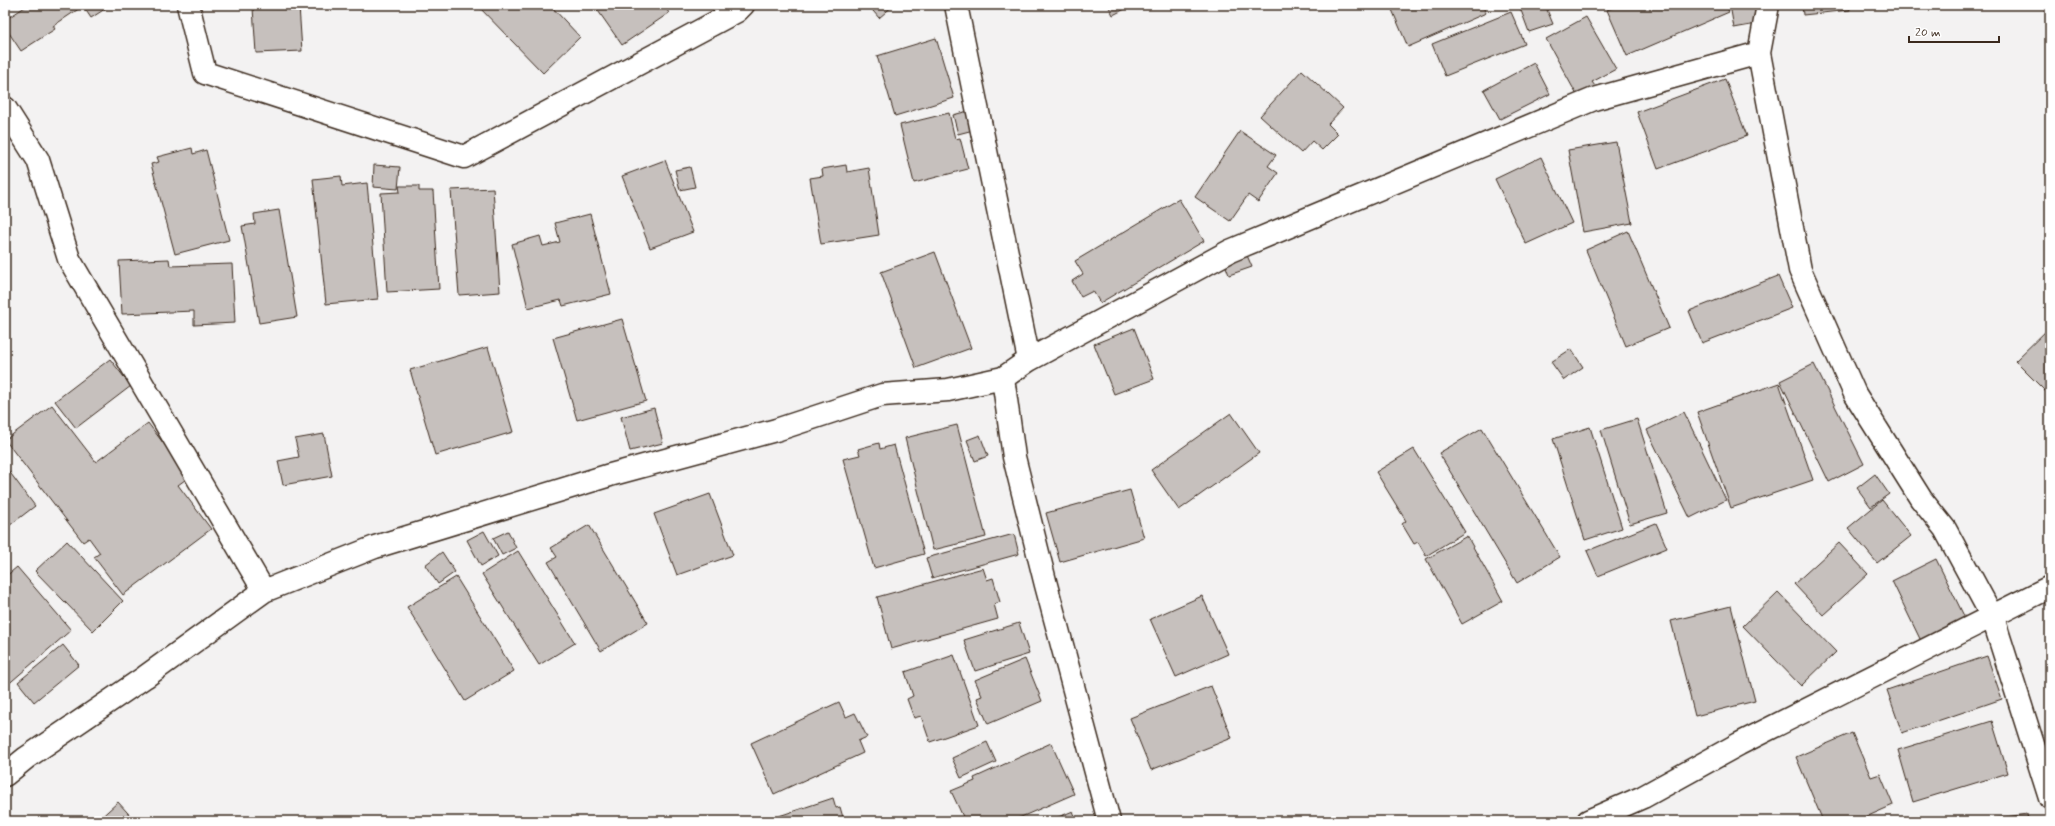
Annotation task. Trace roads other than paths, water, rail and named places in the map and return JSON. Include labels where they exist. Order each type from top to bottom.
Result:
[{"type":"street","points":[[188,5],[205,73],[464,157],[736,11],[743,5]]},
{"type":"street","points":[[956,5],[1029,360]]},
{"type":"street","points":[[1768,5],[1758,53],[1800,270],[1855,394],[1921,499],[1945,530],[1993,618],[2050,798]]},
{"type":"street","points":[[5,775],[26,758],[145,677],[264,591],[383,545],[610,475],[776,430],[882,395],[948,390],[1003,378],[1029,360],[1230,251],[1594,99],[1758,53]]},
{"type":"street","points":[[5,108],[38,160],[69,259],[264,591]]},
{"type":"street","points":[[1003,378],[1014,457],[1046,585],[1109,821]]},
{"type":"street","points":[[1588,821],[1643,797],[1739,744],[1993,618],[2050,587]]}]
